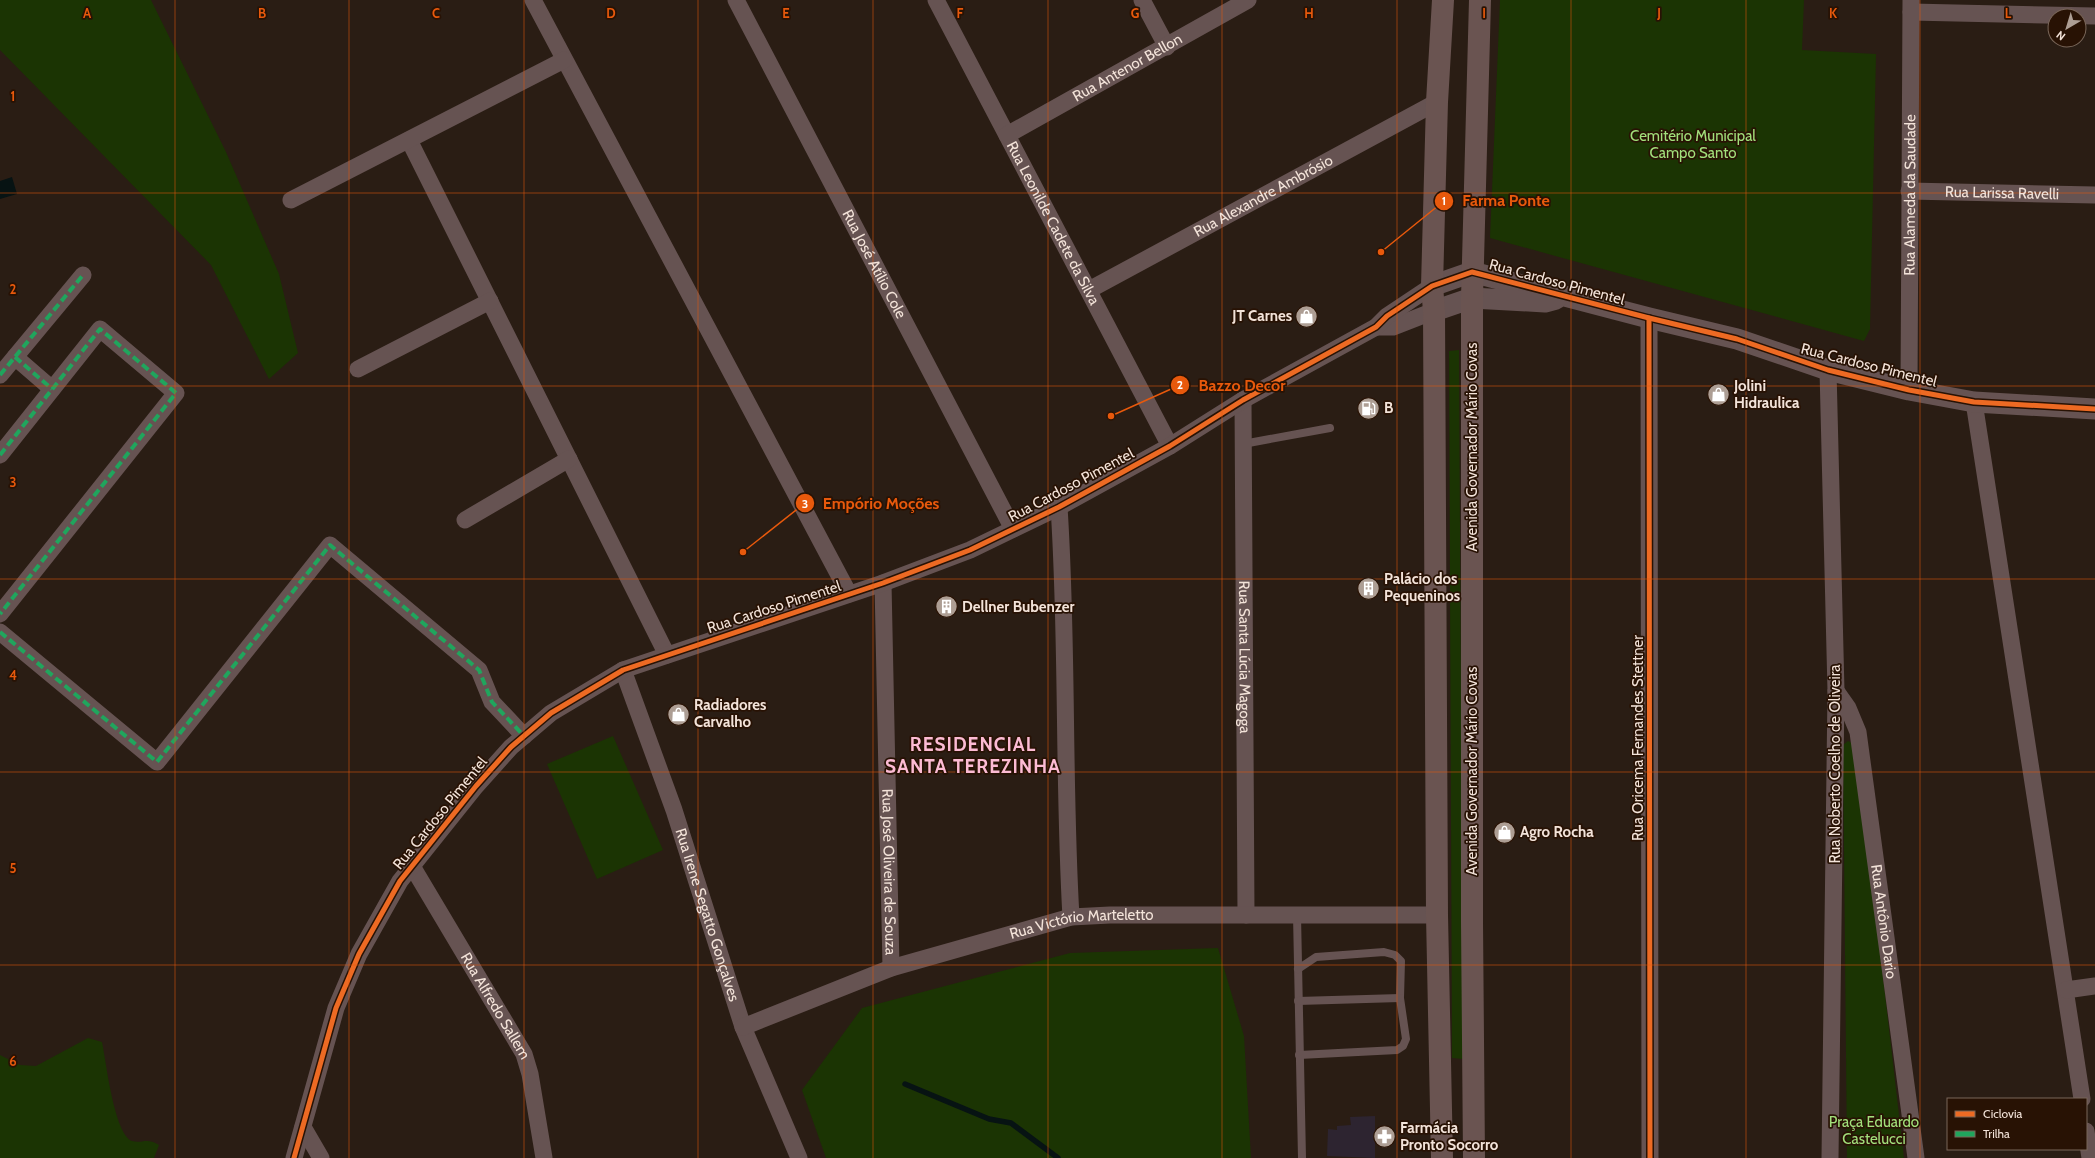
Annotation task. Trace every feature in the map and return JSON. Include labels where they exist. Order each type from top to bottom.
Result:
[{"type":"main road","points":[[1442,1158],[1437,915],[1434,311],[1432,286],[1437,102],[1443,0]]},
{"type":"main road","name":"Avenida Governador Mário Covas","points":[[1474,1158],[1472,930],[1472,272],[1480,0]]},
{"type":"main road","points":[[1441,1105],[1457,1111],[1462,1130],[1462,1158]]},
{"type":"street","points":[[533,0],[850,594]]},
{"type":"street","name":"Rua José Atílio Cole","points":[[736,0],[1013,529]]},
{"type":"street","name":"Rua Leonilde Cadete da Silva","points":[[936,0],[1170,446]]},
{"type":"street","points":[[1142,0],[1167,47]]},
{"type":"street","name":"Rua Antenor Bellon","points":[[1007,135],[1167,47],[1248,0]]},
{"type":"street","points":[[1911,6],[2095,16]]},
{"type":"street","name":"Rua Alameda da Saudade","points":[[1909,390],[1911,6]]},
{"type":"street","points":[[291,200],[564,60]]},
{"type":"street","name":"Rua Alexandre Ambrósio","points":[[1088,290],[1437,102]]},
{"type":"street","points":[[409,140],[667,655]]},
{"type":"street","name":"Rua Larissa Ravelli","points":[[1909,191],[2095,195]]},
{"type":"street","name":"Rua Cardoso Pimentel","points":[[294,1158],[336,1008],[359,954],[400,881],[476,786],[511,747],[551,713],[623,670],[883,583],[970,550],[1060,506],[1170,446],[1243,400],[1376,327],[1387,316],[1432,286],[1472,272],[1648,318],[1737,339],[1828,370],[1909,390],[1974,402],[2095,408]]},
{"type":"street","points":[[0,375],[83,275]]},
{"type":"street","name":"Rua Cardoso Pimentel","points":[[1376,327],[1393,327],[1472,298],[1545,302],[1567,297]]},
{"type":"street","points":[[358,369],[490,301]]},
{"type":"street","name":"Rua Oricema Fernandes Stettner","points":[[1648,318],[1650,1158]]},
{"type":"street","points":[[0,455],[100,329],[176,393],[0,614]]},
{"type":"street","points":[[15,357],[52,389]]},
{"type":"street","name":"Rua Noberto Coelho de Oliveira","points":[[1828,370],[1836,691],[1830,1158]]},
{"type":"street","name":"Rua Santa Lúcia Magoga","points":[[1243,400],[1246,915]]},
{"type":"street","points":[[1974,402],[2082,1098]]},
{"type":"street","points":[[465,520],[569,459]]},
{"type":"street","points":[[1060,506],[1064,576],[1068,859],[1071,917]]},
{"type":"street","points":[[0,632],[157,762],[330,545],[479,670],[492,702],[524,736]]},
{"type":"street","name":"Rua José Oliveira de Souza","points":[[883,583],[891,968]]},
{"type":"street","name":"Rua Irene Segatto Gonçalves","points":[[623,670],[674,810],[743,1027],[799,1158]]},
{"type":"street","name":"Rua Antônio Dario","points":[[1836,691],[1848,708],[1858,732],[1916,1158]]},
{"type":"street","name":"Rua Alfredo Sallem","points":[[412,866],[524,1054],[530,1074],[544,1158]]},
{"type":"street","name":"Rua Victório Marteletto","points":[[743,1027],[891,968],[1071,917],[1110,915],[1437,915]]},
{"type":"street","points":[[2066,990],[2095,986]]},
{"type":"street","points":[[303,1127],[321,1158]]},
{"type":"street","points":[[2087,1138],[2090,1158]]},
{"type":"lane","points":[[1243,444],[1330,428]]},
{"type":"lane","points":[[1297,915],[1302,1158]]},
{"type":"lane","points":[[1298,969],[1316,957],[1384,952],[1395,955],[1401,961],[1400,998],[1406,1039],[1403,1046],[1397,1050],[1299,1055]]},
{"type":"lane","points":[[1298,1001],[1400,998]]},
{"type":"shaded area","points":[[12,177],[17,194],[0,199],[0,181]]},
{"type":"shaded area","points":[[1375,1116],[1375,1158],[1327,1156],[1328,1129],[1337,1130],[1337,1126],[1351,1125],[1350,1117]]},
{"type":"green space","points":[[0,0],[151,0],[226,152],[279,274],[298,353],[269,379],[211,265],[0,50]]},
{"type":"green space","name":"Cemitério Municipal Campo Santo","points":[[1500,0],[1804,0],[1802,50],[1876,54],[1870,329],[1864,341],[1490,238]]},
{"type":"green space","points":[[1459,350],[1463,1059],[1452,1058],[1449,351]]},
{"type":"green space","points":[[613,736],[663,850],[597,879],[547,764]]},
{"type":"green space","name":"Praça Eduardo Castelucci","points":[[1848,741],[1856,745],[1904,1158],[1847,1158],[1843,745]]},
{"type":"green space","points":[[1218,948],[1244,1036],[1251,1158],[826,1158],[802,1090],[862,1008],[1070,953]]},
{"type":"green space","points":[[88,1038],[102,1042],[112,1096],[120,1125],[132,1141],[151,1141],[159,1145],[154,1158],[0,1158],[0,1055],[20,1065],[36,1066]]},
{"type":"waterway","points":[[905,1084],[989,1119],[1011,1123],[1058,1158]]},
{"type":"marked path","points":[[0,375],[83,275]]},
{"type":"marked path","points":[[0,455],[100,329],[176,393],[0,614]]},
{"type":"marked path","points":[[15,357],[52,389]]},
{"type":"marked path","points":[[0,632],[157,762],[330,545],[479,670],[492,702],[524,736]]},
{"type":"cycle path","points":[[294,1158],[336,1008],[359,954],[400,881],[476,786],[511,747],[551,713],[623,670],[883,583],[970,550],[1059,507],[1170,446],[1243,400],[1376,327],[1387,316],[1432,286],[1472,272],[1649,318],[1737,339],[1828,370],[1909,390],[1974,402],[2095,409]]},
{"type":"cycle path","points":[[1649,318],[1650,1158]]},
{"type":"place","name":"Farma Ponte","points":[[1381,252]]},
{"type":"place","name":"JT Carnes","points":[[1307,316]]},
{"type":"place","name":"Jolini Hidraulica","points":[[1718,395]]},
{"type":"place","name":"B","points":[[1368,408]]},
{"type":"place","name":"Bazzo Decor","points":[[1111,416]]},
{"type":"place","name":"Empório Moções","points":[[743,552]]},
{"type":"place","name":"Palácio dos Pequeninos","points":[[1369,588]]},
{"type":"place","name":"Dellner Bubenzer","points":[[946,607]]},
{"type":"place","name":"Radiadores Carvalho","points":[[679,714]]},
{"type":"place","name":"Agro Rocha","points":[[1505,832]]},
{"type":"place","name":"Farmácia Pronto Socorro","points":[[1385,1137]]},
{"type":"district","name":"RESIDENCIAL SANTA TEREZINHA","points":[[973,755]]}]
